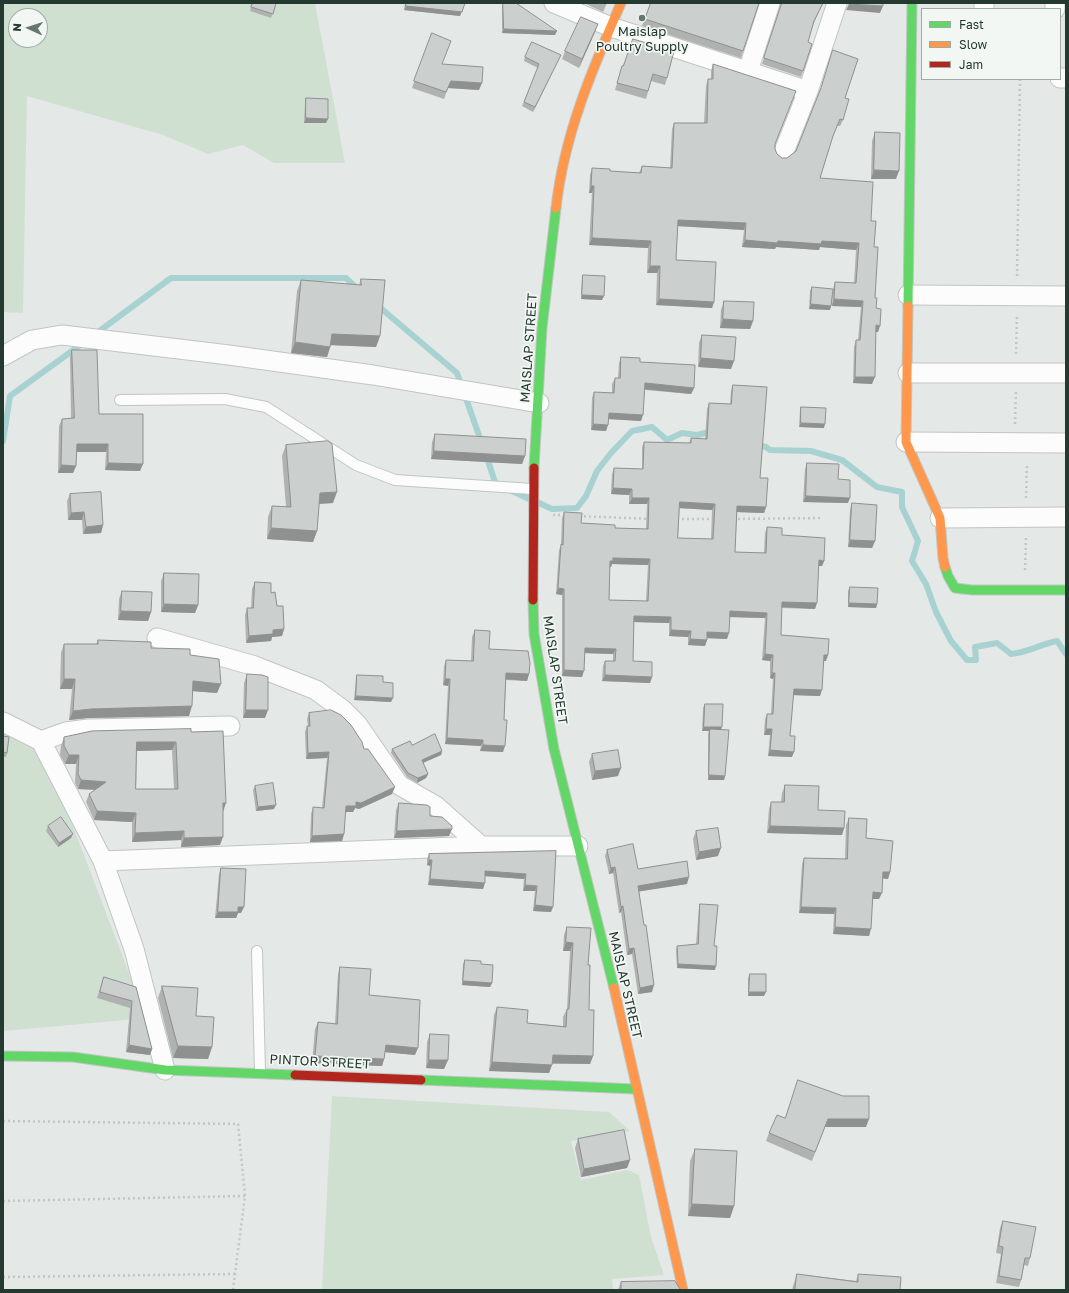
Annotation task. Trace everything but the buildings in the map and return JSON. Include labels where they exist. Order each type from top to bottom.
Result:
[{"type":"street","points":[[554,3],[611,27],[808,91]]},
{"type":"street","name":"MAISLAP STREET","points":[[621,3],[587,81],[574,120],[564,157],[549,260],[542,328],[533,489],[532,583],[534,634],[554,749],[683,1290]]},
{"type":"street","points":[[748,71],[770,3]]},
{"type":"street","points":[[783,154],[808,91],[837,3]]},
{"type":"street","points":[[912,3],[917,78],[908,295],[906,442],[940,518],[944,558],[948,576],[955,588],[972,590],[1066,590]]},
{"type":"street","points":[[908,295],[1066,296]]},
{"type":"street","points":[[3,356],[32,340],[62,335],[229,355],[372,375],[539,403]]},
{"type":"street","points":[[908,373],[1066,373]]},
{"type":"street","points":[[906,442],[1066,443]]},
{"type":"street","points":[[940,518],[1066,517]]},
{"type":"street","points":[[157,638],[255,666],[316,690],[343,710],[357,724],[399,785],[436,806],[481,846]]},
{"type":"street","points":[[3,722],[42,741],[104,861],[134,949],[149,1013],[165,1070]]},
{"type":"street","points":[[42,741],[66,732],[88,729],[230,726]]},
{"type":"street","points":[[104,861],[481,846],[578,846]]},
{"type":"street","name":"PINTOR STREET","points":[[3,1056],[72,1057],[165,1070],[260,1072],[636,1089]]},
{"type":"lane","points":[[120,400],[225,399],[266,407],[356,465],[395,480],[533,489]]},
{"type":"lane","points":[[257,951],[260,1072]]},
{"type":"path","points":[[1015,443],[1020,80]]},
{"type":"path","points":[[533,514],[655,519]]},
{"type":"path","points":[[727,519],[823,518]]},
{"type":"path","points":[[671,519],[719,519]]},
{"type":"path","points":[[3,1121],[238,1124],[245,1196],[233,1290]]},
{"type":"path","points":[[3,1201],[245,1196]]},
{"type":"path","points":[[3,1277],[235,1274]]},
{"type":"green space","points":[[3,3],[315,3],[345,163],[274,163],[243,145],[208,154],[163,135],[27,96],[23,313],[3,312]]},
{"type":"green space","points":[[3,734],[33,748],[42,745],[145,1015],[136,1019],[3,1031]]},
{"type":"green space","points":[[332,1096],[609,1112],[630,1131],[571,1141],[581,1180],[627,1170],[639,1175],[651,1237],[664,1275],[612,1279],[613,1290],[322,1290]]},
{"type":"waterway","points":[[94,335],[171,278],[346,278],[359,290]]},
{"type":"waterway","points":[[377,305],[457,373],[482,444]]},
{"type":"waterway","points":[[3,441],[10,396],[83,343]]},
{"type":"waterway","points":[[537,502],[552,509],[577,508],[586,496],[597,471],[611,453],[632,431],[652,427],[667,440],[682,433],[697,435],[713,431]]},
{"type":"waterway","points":[[756,445],[766,447],[770,450],[811,451],[842,460],[877,487],[902,492],[902,507],[918,541],[912,561],[926,584],[936,612],[951,641],[967,660],[976,660],[975,647],[997,643],[1011,654],[1023,652],[1057,641],[1066,654]]},
{"type":"waterway","points":[[486,455],[496,485],[500,486]]},
{"type":"waterway","points":[[510,490],[529,499]]},
{"type":"traffic: fast","points":[[908,306],[912,3]]},
{"type":"traffic: fast","points":[[534,468],[542,328],[556,208]]},
{"type":"traffic: fast","points":[[945,567],[955,588],[972,590],[1066,590]]},
{"type":"traffic: fast","points":[[533,600],[534,634],[554,749],[614,988]]},
{"type":"traffic: fast","points":[[3,1056],[73,1057],[165,1070],[295,1075]]},
{"type":"traffic: fast","points":[[421,1080],[636,1089]]},
{"type":"traffic: slow","points":[[556,208],[565,155],[572,129],[590,78],[621,3]]},
{"type":"traffic: slow","points":[[908,306],[906,442],[940,518],[945,567]]},
{"type":"traffic: slow","points":[[614,988],[683,1290]]},
{"type":"traffic: jam","points":[[533,600],[534,468]]},
{"type":"traffic: jam","points":[[295,1075],[421,1080]]},
{"type":"place","name":"Maislap Poultry Supply","points":[[642,18]]}]
